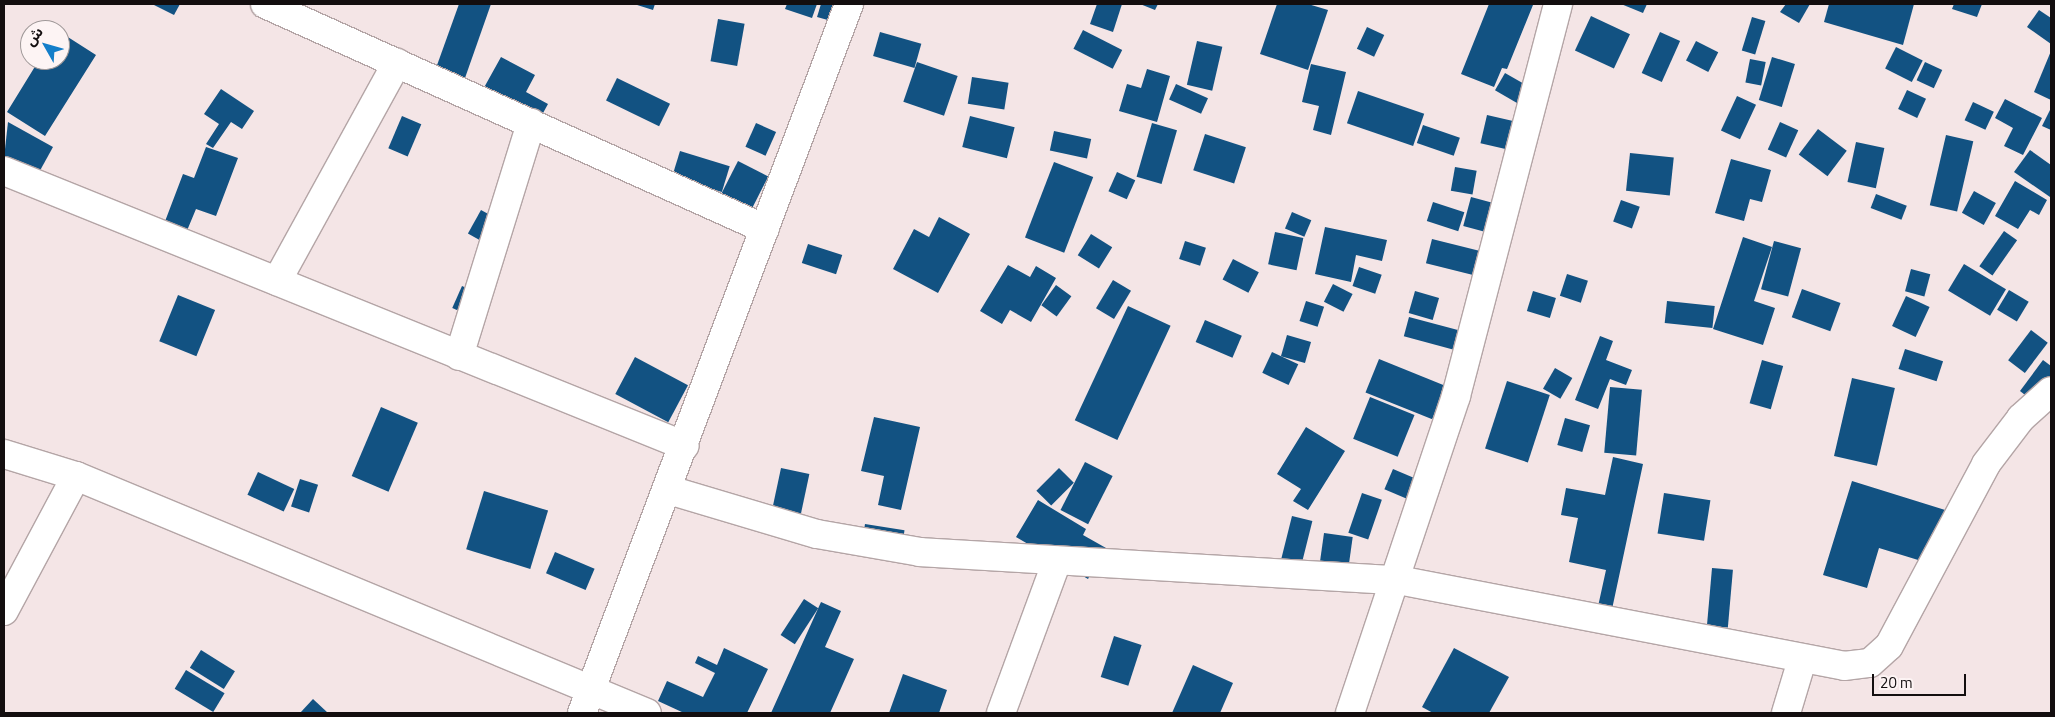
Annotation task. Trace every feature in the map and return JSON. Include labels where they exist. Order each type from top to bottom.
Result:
[{"type":"street","points":[[265,4],[765,229]]},
{"type":"street","points":[[586,703],[669,490],[849,4]]},
{"type":"street","points":[[1350,713],[1398,580],[1473,336],[1558,4]]},
{"type":"street","points":[[278,281],[397,63]]},
{"type":"street","points":[[460,356],[531,123]]},
{"type":"street","points":[[4,171],[685,446]]},
{"type":"street","points":[[669,490],[817,534],[920,552],[1398,580],[1802,660],[1844,666],[1870,663],[1889,646],[1986,464],[2020,418],[2051,391]]},
{"type":"street","points":[[4,454],[76,476],[586,703],[646,713]]},
{"type":"street","points":[[4,611],[76,476]]},
{"type":"street","points":[[1001,713],[1057,561]]},
{"type":"street","points":[[1786,713],[1802,660]]},
{"type":"building","points":[[152,4],[180,4],[174,15]]},
{"type":"building","points":[[459,4],[491,4],[465,78],[436,68]]},
{"type":"building","points":[[634,4],[655,4],[653,10]]},
{"type":"building","points":[[787,4],[817,4],[812,18],[785,9]]},
{"type":"building","points":[[821,4],[841,4],[835,22],[817,17]]},
{"type":"building","points":[[1097,4],[1122,4],[1113,32],[1090,24]]},
{"type":"building","points":[[1140,4],[1158,4],[1155,10]]},
{"type":"building","points":[[1277,4],[1308,4],[1328,10],[1308,70],[1260,54]]},
{"type":"building","points":[[1489,4],[1533,5],[1507,69],[1502,68],[1494,87],[1461,74]]},
{"type":"building","points":[[1621,4],[1647,4],[1643,13]]},
{"type":"building","points":[[1786,4],[1810,4],[1799,23],[1780,12]]},
{"type":"building","points":[[1829,4],[1914,4],[1903,45],[1824,22]]},
{"type":"building","points":[[1954,4],[1982,4],[1977,17],[1952,9]]},
{"type":"building","points":[[2039,10],[2051,18],[2051,44],[2027,27]]},
{"type":"building","points":[[1591,16],[1630,34],[1614,69],[1575,50]]},
{"type":"building","points":[[1752,17],[1765,21],[1755,55],[1742,50]]},
{"type":"building","points":[[718,19],[745,24],[737,66],[711,61]]},
{"type":"building","points":[[1367,27],[1384,35],[1374,57],[1357,49]]},
{"type":"building","points":[[1083,30],[1122,50],[1113,69],[1073,49]]},
{"type":"building","points":[[880,32],[921,44],[914,68],[873,56]]},
{"type":"building","points":[[1660,32],[1680,41],[1662,82],[1642,73]]},
{"type":"building","points":[[70,38],[96,55],[45,136],[7,112],[33,70],[70,70]]},
{"type":"building","points":[[1197,41],[1222,47],[1212,91],[1187,85]]},
{"type":"building","points":[[1696,41],[1718,52],[1708,72],[1686,61]]},
{"type":"building","points":[[1896,47],[1923,61],[1912,82],[1885,68]]},
{"type":"building","points":[[2051,51],[2051,100],[2034,92]]},
{"type":"building","points":[[501,57],[535,75],[526,92],[548,104],[537,124],[481,93]]},
{"type":"building","points":[[1772,57],[1795,64],[1782,107],[1759,100]]},
{"type":"building","points":[[1750,59],[1766,62],[1761,86],[1745,83]]},
{"type":"building","points":[[917,62],[958,76],[944,116],[903,102]]},
{"type":"building","points":[[1925,62],[1942,70],[1934,88],[1917,80]]},
{"type":"building","points":[[1311,64],[1346,72],[1331,135],[1313,130],[1319,106],[1302,102]]},
{"type":"building","points":[[1147,69],[1170,76],[1157,122],[1119,111],[1127,84],[1141,88]]},
{"type":"building","points":[[1505,73],[1539,92],[1529,110],[1495,90]]},
{"type":"building","points":[[972,77],[1009,83],[1004,109],[968,104]]},
{"type":"building","points":[[617,78],[670,104],[659,126],[606,100]]},
{"type":"building","points":[[1176,84],[1208,98],[1201,114],[1169,100]]},
{"type":"building","points":[[221,89],[254,111],[242,129],[231,122],[213,148],[206,144],[219,124],[204,114]]},
{"type":"building","points":[[1907,90],[1926,99],[1917,118],[1898,109]]},
{"type":"building","points":[[1358,91],[1424,114],[1413,146],[1347,123]]},
{"type":"building","points":[[1737,96],[1756,105],[1740,139],[1721,130]]},
{"type":"building","points":[[2005,99],[2042,118],[2023,155],[2004,146],[2013,128],[1995,118]]},
{"type":"building","points":[[1973,102],[1994,112],[1985,130],[1965,120]]},
{"type":"building","points":[[2051,108],[2051,130],[2042,126]]},
{"type":"building","points":[[1487,115],[1525,124],[1518,152],[1480,143]]},
{"type":"building","points":[[402,116],[421,124],[408,156],[388,148]]},
{"type":"building","points":[[970,116],[1015,127],[1007,158],[962,147]]},
{"type":"building","points":[[8,122],[53,147],[37,176],[4,158]]},
{"type":"building","points":[[1780,122],[1798,130],[1786,158],[1768,149]]},
{"type":"building","points":[[756,123],[776,132],[766,156],[745,147]]},
{"type":"building","points":[[1152,123],[1177,130],[1162,184],[1137,177]]},
{"type":"building","points":[[1423,125],[1460,138],[1454,156],[1417,143]]},
{"type":"building","points":[[1818,129],[1847,151],[1827,176],[1799,155]]},
{"type":"building","points":[[1054,131],[1091,139],[1087,158],[1050,151]]},
{"type":"building","points":[[1205,134],[1246,147],[1234,183],[1193,170]]},
{"type":"building","points":[[1946,135],[1973,141],[1957,211],[1930,205]]},
{"type":"building","points":[[1856,142],[1884,148],[1876,188],[1847,182]]},
{"type":"building","points":[[206,147],[238,158],[216,216],[196,209],[186,233],[164,224],[183,174],[194,178]]},
{"type":"building","points":[[2030,150],[2051,165],[2050,197],[2014,172]]},
{"type":"building","points":[[680,151],[730,166],[722,192],[672,177]]},
{"type":"building","points":[[1630,153],[1674,158],[1670,195],[1626,191]]},
{"type":"building","points":[[1731,159],[1771,170],[1762,202],[1750,199],[1744,221],[1715,213]]},
{"type":"building","points":[[738,161],[768,176],[751,209],[721,194]]},
{"type":"building","points":[[1054,162],[1093,177],[1064,253],[1025,238]]},
{"type":"building","points":[[1455,167],[1477,171],[1472,194],[1451,191]]},
{"type":"building","points":[[1117,172],[1135,180],[1127,199],[1108,191]]},
{"type":"building","points":[[2015,181],[2047,200],[2039,215],[2030,210],[2018,229],[1995,216]]},
{"type":"building","points":[[1974,191],[1996,203],[1984,225],[1962,213]]},
{"type":"building","points":[[1876,194],[1907,206],[1901,220],[1871,208]]},
{"type":"building","points":[[1471,197],[1497,204],[1489,233],[1463,226]]},
{"type":"building","points":[[1621,200],[1640,207],[1632,228],[1613,222]]},
{"type":"building","points":[[1433,202],[1464,212],[1458,231],[1427,221]]},
{"type":"building","points":[[481,210],[503,222],[490,246],[468,234]]},
{"type":"building","points":[[1292,212],[1311,220],[1304,237],[1285,229]]},
{"type":"building","points":[[939,217],[970,234],[938,293],[893,269],[914,229],[929,237]]},
{"type":"building","points":[[1325,227],[1387,240],[1382,261],[1356,255],[1351,282],[1315,274]]},
{"type":"building","points":[[2004,231],[2017,240],[1992,275],[1979,266]]},
{"type":"building","points":[[1275,232],[1303,238],[1297,270],[1268,264]]},
{"type":"building","points":[[1091,234],[1112,247],[1099,268],[1078,255]]},
{"type":"building","points":[[1743,237],[1772,247],[1754,301],[1775,308],[1763,345],[1713,329]]},
{"type":"building","points":[[1432,239],[1493,254],[1487,278],[1426,263]]},
{"type":"building","points":[[1185,241],[1206,248],[1200,266],[1179,259]]},
{"type":"building","points":[[1774,241],[1801,248],[1788,297],[1761,289]]},
{"type":"building","points":[[808,244],[842,255],[836,274],[802,263]]},
{"type":"building","points":[[1233,259],[1259,272],[1248,293],[1223,279]]},
{"type":"building","points":[[1964,264],[2006,289],[1990,316],[1948,291]]},
{"type":"building","points":[[1008,265],[1030,277],[1036,266],[1056,278],[1031,322],[1010,310],[1002,324],[980,311]]},
{"type":"building","points":[[1359,267],[1382,275],[1375,294],[1352,286]]},
{"type":"building","points":[[1911,269],[1930,274],[1924,296],[1905,291]]},
{"type":"building","points":[[1567,274],[1588,281],[1581,303],[1560,296]]},
{"type":"building","points":[[1113,280],[1131,291],[1114,319],[1096,308]]},
{"type":"building","points":[[1333,284],[1353,294],[1344,312],[1324,302]]},
{"type":"building","points":[[1056,285],[1071,296],[1057,316],[1041,305]]},
{"type":"building","points":[[462,286],[478,293],[468,315],[452,308]]},
{"type":"building","points":[[1802,289],[1841,303],[1830,331],[1792,317]]},
{"type":"building","points":[[2009,290],[2029,302],[2017,322],[1997,310]]},
{"type":"building","points":[[1415,291],[1439,298],[1433,320],[1409,313]]},
{"type":"building","points":[[1533,291],[1556,298],[1550,318],[1527,311]]},
{"type":"building","points":[[178,295],[215,310],[196,356],[159,341]]},
{"type":"building","points":[[1906,296],[1930,307],[1916,337],[1892,326]]},
{"type":"building","points":[[1306,301],[1324,307],[1318,327],[1300,321]]},
{"type":"building","points":[[1667,301],[1715,306],[1712,328],[1665,323]]},
{"type":"building","points":[[1128,306],[1171,326],[1117,440],[1075,420]]},
{"type":"building","points":[[1409,317],[1476,335],[1470,354],[1404,336]]},
{"type":"building","points":[[1205,320],[1242,336],[1232,358],[1196,342]]},
{"type":"building","points":[[2031,330],[2048,343],[2025,373],[2008,360]]},
{"type":"building","points":[[1287,335],[1311,342],[1305,363],[1281,356]]},
{"type":"building","points":[[1600,336],[1613,341],[1606,360],[1632,370],[1626,385],[1610,379],[1598,409],[1575,400]]},
{"type":"building","points":[[1905,349],[1943,361],[1937,381],[1899,369]]},
{"type":"building","points":[[1272,352],[1298,364],[1289,385],[1262,373]]},
{"type":"building","points":[[635,357],[688,385],[668,422],[615,394]]},
{"type":"building","points":[[1379,359],[1446,386],[1432,419],[1366,392]]},
{"type":"building","points":[[1762,360],[1783,366],[1771,409],[1750,403]]},
{"type":"building","points":[[2043,360],[2051,366],[2051,380],[2034,402],[2020,391]]},
{"type":"building","points":[[1555,368],[1572,378],[1560,399],[1543,389]]},
{"type":"building","points":[[1852,378],[1895,388],[1877,466],[1834,456]]},
{"type":"building","points":[[1507,381],[1550,395],[1528,462],[1485,449]]},
{"type":"building","points":[[1610,387],[1642,390],[1636,456],[1604,453]]},
{"type":"building","points":[[1370,397],[1415,415],[1398,457],[1353,439]]},
{"type":"building","points":[[381,407],[418,423],[389,492],[352,476]]},
{"type":"building","points":[[874,417],[920,427],[901,510],[878,505],[884,476],[861,471]]},
{"type":"building","points":[[1565,418],[1590,425],[1582,452],[1557,445]]},
{"type":"building","points":[[1306,427],[1345,451],[1308,510],[1293,501],[1301,489],[1277,474]]},
{"type":"building","points":[[1613,457],[1643,464],[1611,614],[1597,611],[1606,570],[1569,562],[1578,518],[1561,515],[1566,488],[1605,495]]},
{"type":"building","points":[[1085,462],[1113,476],[1088,524],[1060,510]]},
{"type":"building","points":[[781,468],[809,474],[800,516],[772,510]]},
{"type":"building","points":[[1059,468],[1074,483],[1051,505],[1036,491]]},
{"type":"building","points":[[1393,469],[1416,479],[1407,499],[1384,489]]},
{"type":"building","points":[[258,472],[294,489],[284,512],[247,495]]},
{"type":"building","points":[[300,479],[318,485],[309,512],[291,507]]},
{"type":"building","points":[[1852,481],[1958,514],[1941,567],[1879,548],[1867,588],[1823,575]]},
{"type":"building","points":[[484,491],[548,511],[530,569],[466,549]]},
{"type":"building","points":[[1362,493],[1382,500],[1368,540],[1348,533]]},
{"type":"building","points":[[1664,493],[1710,500],[1704,541],[1658,533]]},
{"type":"building","points":[[1038,500],[1086,529],[1083,535],[1106,548],[1088,579],[1016,537]]},
{"type":"building","points":[[1292,516],[1312,521],[1300,570],[1280,565]]},
{"type":"building","points":[[865,524],[905,530],[902,548],[862,542]]},
{"type":"building","points":[[1324,533],[1353,537],[1347,575],[1319,571]]},
{"type":"building","points":[[555,552],[595,569],[586,590],[546,573]]},
{"type":"building","points":[[1712,568],[1733,570],[1728,628],[1707,626]]},
{"type":"building","points":[[804,599],[818,608],[795,644],[781,635]]},
{"type":"building","points":[[821,602],[841,611],[825,647],[854,659],[830,713],[771,713]]},
{"type":"building","points":[[1114,636],[1142,645],[1128,686],[1101,677]]},
{"type":"building","points":[[724,648],[768,669],[747,713],[684,713],[658,701],[667,681],[703,697],[715,673],[695,663],[698,656],[717,665]]},
{"type":"building","points":[[1454,648],[1509,677],[1489,713],[1433,713],[1422,707]]},
{"type":"building","points":[[201,650],[235,671],[224,689],[190,668]]},
{"type":"building","points":[[1193,665],[1233,683],[1220,713],[1172,713]]},
{"type":"building","points":[[186,670],[225,693],[213,712],[175,689]]},
{"type":"building","points":[[903,674],[947,690],[939,713],[889,713]]},
{"type":"building","points":[[313,699],[328,713],[300,713]]}]
